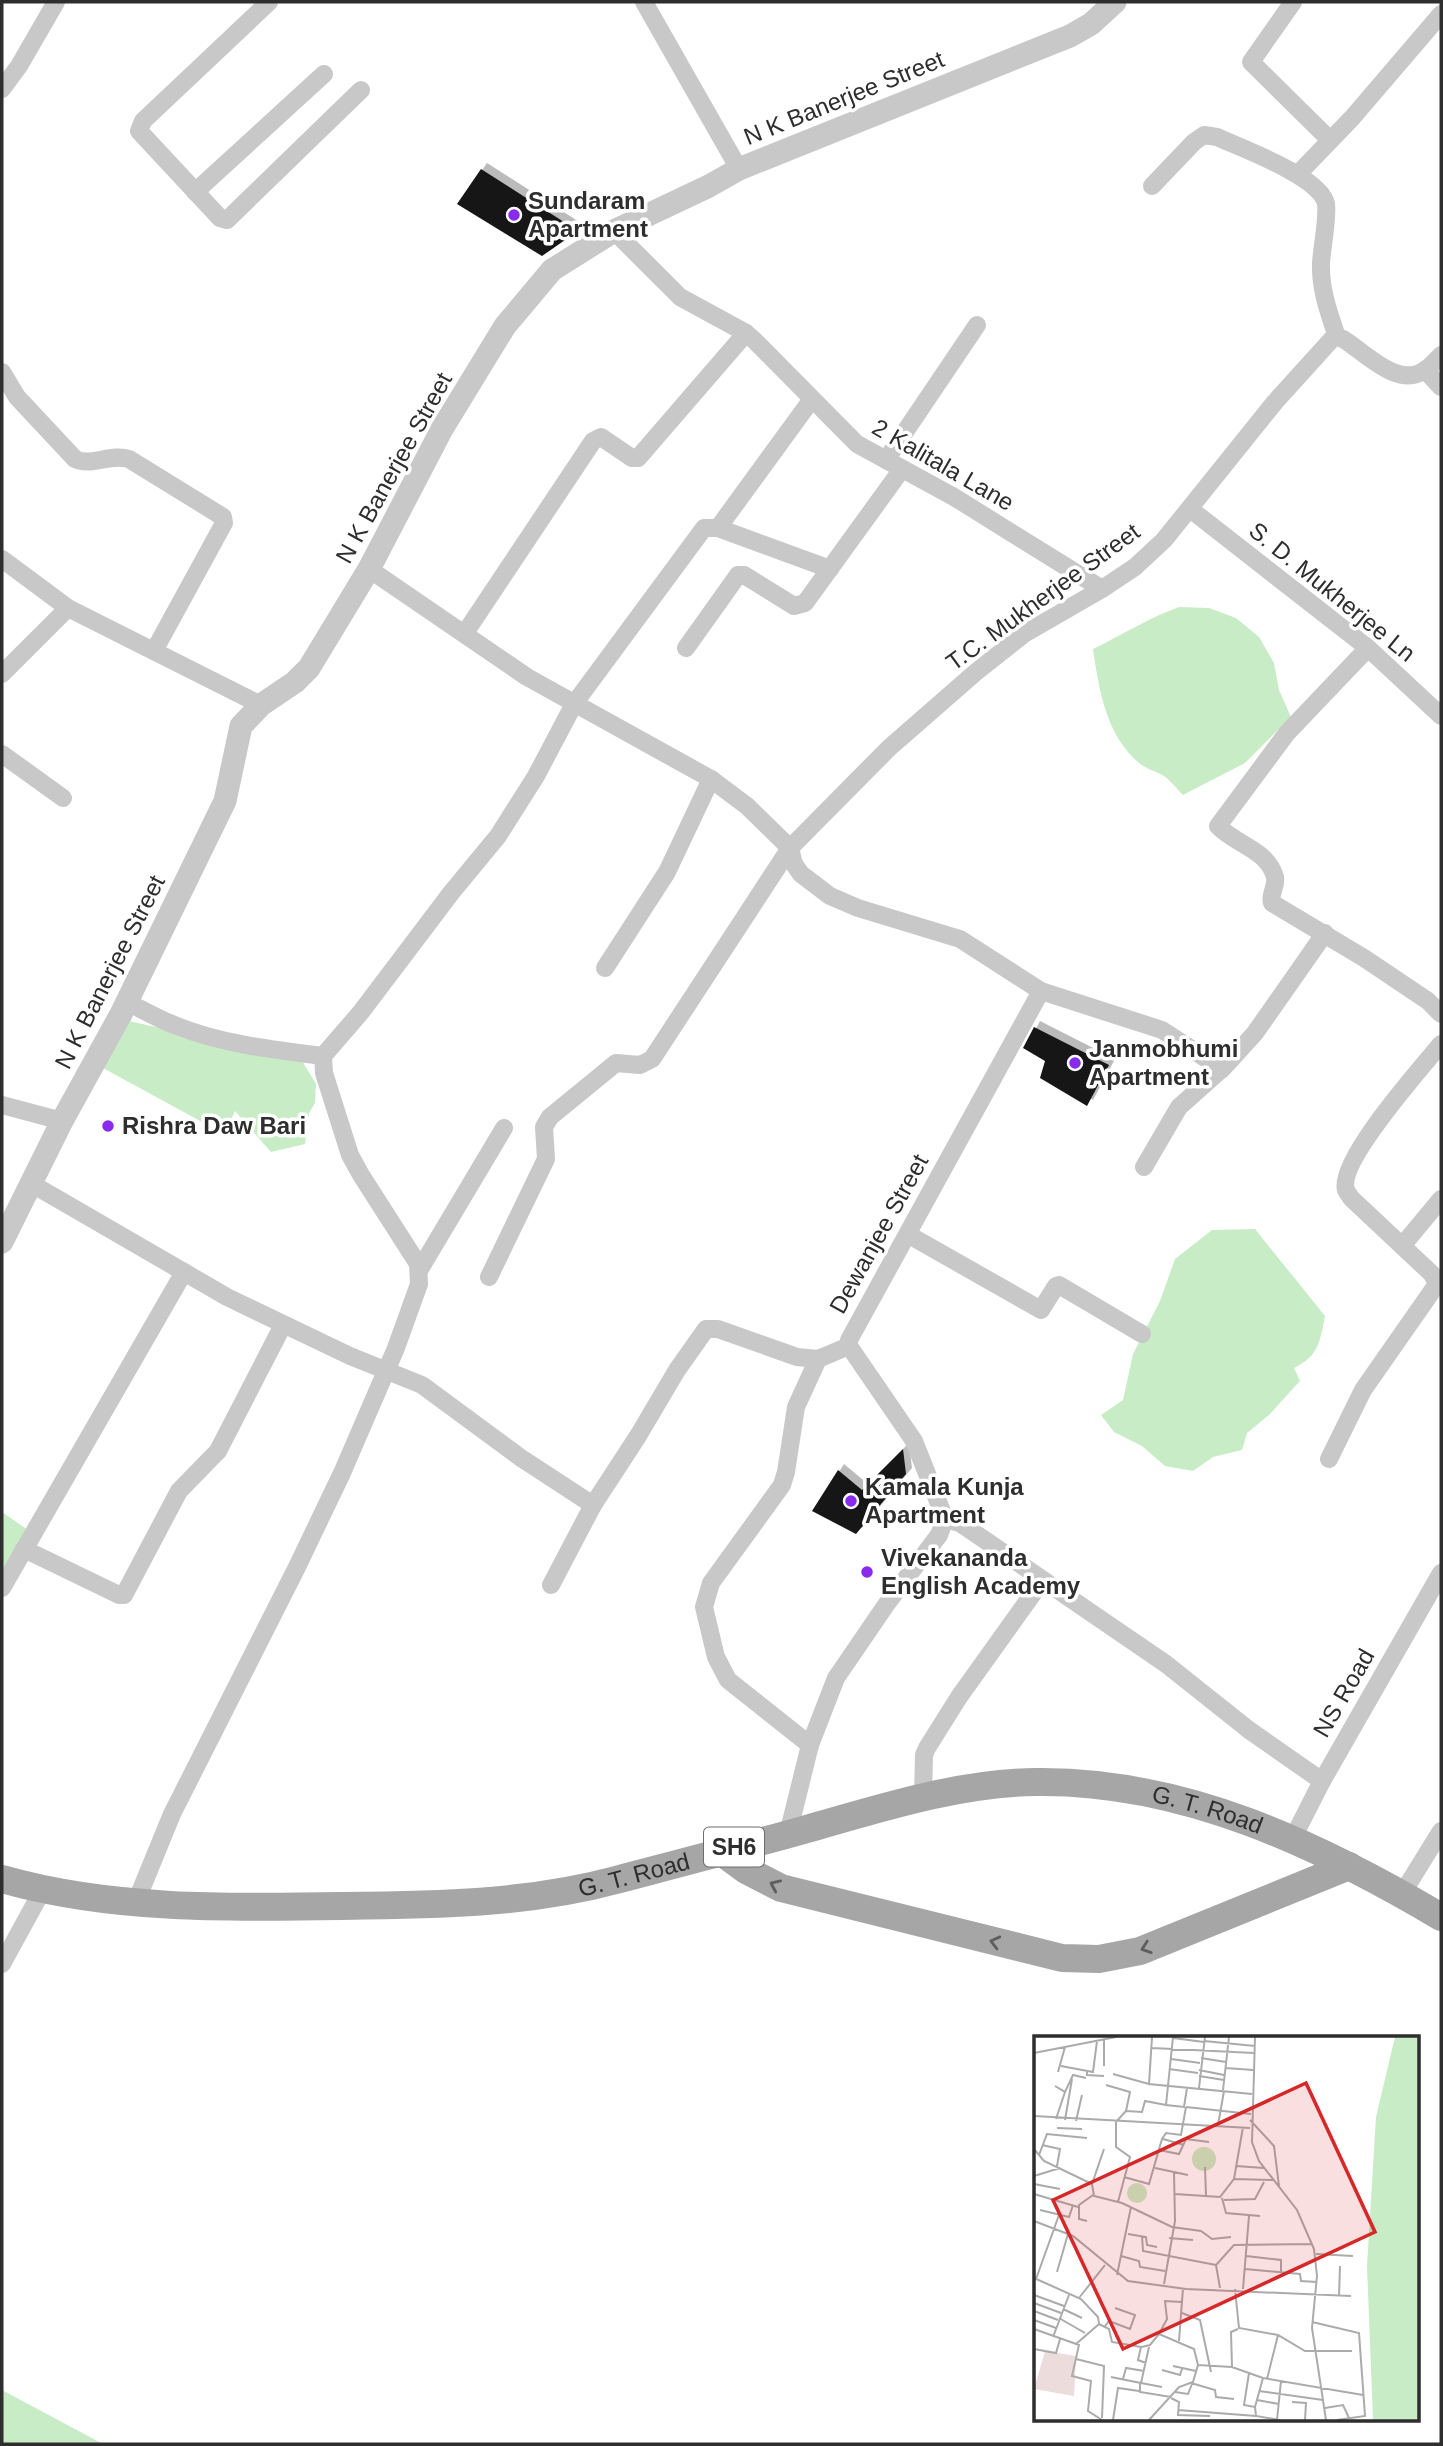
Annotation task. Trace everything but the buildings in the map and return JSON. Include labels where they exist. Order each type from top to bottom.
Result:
[{"type":"main road","name":"G. T. Road","points":[[2,1879],[42,1891],[136,1902],[303,1907],[459,1904],[555,1892],[612,1881],[922,1798],[1034,1782],[1079,1784],[1174,1798],[1262,1826],[1349,1866],[1441,1917]]},
{"type":"main road","points":[[720,1851],[746,1870],[781,1888],[1062,1958],[1099,1959],[1140,1951],[1349,1866]]},
{"type":"street","points":[[2,89],[19,66],[56,2]]},
{"type":"street","points":[[268,2],[139,127],[139,131],[220,218],[228,220],[361,90]]},
{"type":"street","points":[[644,2],[739,169]]},
{"type":"street","name":"N K Banerjee Street","points":[[2,1242],[62,1121],[127,1002],[225,801],[241,726],[261,705],[295,682],[309,668],[369,569],[442,429],[505,326],[552,270],[614,231],[739,169],[1070,36],[1091,24],[1115,2]]},
{"type":"street","points":[[1293,2],[1251,62],[1331,140]]},
{"type":"street","points":[[1298,174],[1441,14]]},
{"type":"street","points":[[195,192],[324,74]]},
{"type":"street","points":[[1152,186],[1194,142],[1205,135],[1217,137],[1298,174],[1315,187],[1326,202],[1321,266],[1326,305],[1337,337],[1394,373],[1406,377],[1425,370],[1441,355]]},
{"type":"street","name":"2 Kalitala Lane","points":[[614,231],[680,297],[746,333],[852,440],[954,497],[1102,589]]},
{"type":"street","points":[[886,460],[977,325]]},
{"type":"street","points":[[465,633],[593,441],[601,437],[632,458],[638,458],[746,333]]},
{"type":"street","name":"T.C. Mukherjee Street","points":[[489,1277],[545,1159],[546,1122],[616,1063],[640,1065],[652,1059],[790,848],[889,748],[976,672],[1024,634],[1135,567],[1164,540],[1275,402],[1326,343],[1337,337]]},
{"type":"street","points":[[1425,370],[1441,387]]},
{"type":"street","points":[[2,372],[17,397],[75,459],[82,462],[116,456],[129,459],[223,517],[224,523],[154,651]]},
{"type":"street","points":[[718,528],[812,399]]},
{"type":"street","points":[[686,648],[738,575],[744,575],[797,607],[805,603],[902,469]]},
{"type":"street","name":"S. D. Mukherjee Ln","points":[[1190,509],[1368,648],[1441,716]]},
{"type":"street","points":[[420,1269],[350,1155],[324,1073],[323,1056],[361,1012],[498,836],[536,776],[574,704],[701,531],[710,527],[718,528],[830,569]]},
{"type":"street","points":[[2,559],[68,608],[261,705]]},
{"type":"street","points":[[369,569],[527,677],[678,758],[711,779],[747,806],[790,848],[794,864],[801,874],[830,896],[969,944],[1041,990],[1162,1030],[1222,1069]]},
{"type":"street","points":[[2,674],[68,608]]},
{"type":"street","points":[[1368,648],[1287,733],[1218,825],[1268,862],[1276,880],[1270,898],[1272,903],[1325,933],[1435,1007]]},
{"type":"street","points":[[2,754],[63,798]]},
{"type":"street","points":[[605,968],[667,872],[711,779]]},
{"type":"street","points":[[1144,1167],[1179,1107],[1222,1069],[1266,1018],[1325,933]]},
{"type":"street","name":"Dewanjee Street","points":[[945,1519],[914,1441],[849,1346],[852,1334],[909,1235],[1041,990]]},
{"type":"street","points":[[127,1002],[176,1026],[213,1038],[323,1056]]},
{"type":"street","points":[[1329,1459],[1363,1390],[1437,1284],[1435,1277],[1352,1199],[1346,1190],[1352,1163],[1378,1122],[1441,1044]]},
{"type":"street","points":[[2,1105],[62,1121]]},
{"type":"street","points":[[136,1902],[172,1814],[342,1473],[387,1370],[419,1284],[420,1269],[504,1128]]},
{"type":"street","points":[[32,1184],[227,1297],[283,1325],[422,1385],[521,1458],[593,1505]]},
{"type":"street","points":[[1402,1245],[1441,1199]]},
{"type":"street","points":[[909,1235],[1041,1310],[1059,1285],[1142,1334]]},
{"type":"street","points":[[2,1588],[184,1272]]},
{"type":"street","points":[[24,1549],[124,1595],[173,1500],[184,1484],[219,1451],[283,1325]]},
{"type":"street","points":[[551,1585],[593,1505],[677,1370],[706,1329],[718,1329],[797,1357],[818,1359],[849,1346]]},
{"type":"street","points":[[810,1745],[728,1679],[716,1657],[704,1607],[711,1583],[782,1485],[796,1407],[818,1359]]},
{"type":"street","points":[[788,1835],[810,1745],[836,1678],[888,1602],[939,1535],[945,1519],[960,1523],[1166,1664],[1249,1730],[1322,1781]]},
{"type":"street","name":"NS Road","points":[[1292,1840],[1322,1781],[1435,1599],[1441,1573]]},
{"type":"street","points":[[922,1798],[926,1748],[959,1696],[1042,1581]]},
{"type":"street","points":[[1402,1894],[1441,1831]]},
{"type":"street","points":[[2,1964],[42,1891]]},
{"type":"shaded area","points":[[1179,607],[1209,608],[1236,618],[1259,637],[1274,663],[1279,690],[1291,717],[1245,763],[1183,795],[1164,776],[1139,763],[1119,739],[1101,696],[1093,649]]},
{"type":"shaded area","points":[[124,1020],[301,1059],[316,1084],[315,1103],[309,1113],[305,1144],[271,1152],[235,1111],[229,1125],[202,1122],[103,1068]]},
{"type":"shaded area","points":[[1255,1229],[1325,1316],[1320,1340],[1309,1358],[1294,1368],[1300,1381],[1269,1415],[1247,1433],[1242,1450],[1213,1457],[1193,1471],[1165,1466],[1142,1446],[1114,1432],[1101,1415],[1123,1400],[1133,1354],[1160,1301],[1175,1259],[1212,1230]]},
{"type":"shaded area","points":[[2,1512],[28,1530],[2,1570]]},
{"type":"shaded area","points":[[2,2390],[103,2444],[2,2444]]},
{"type":"place","name":"Sundaram Apartment","points":[[514,215]]},
{"type":"place","name":"Janmobhumi Apartment","points":[[1075,1063]]},
{"type":"place","name":"Rishra Daw Bari","points":[[108,1126]]},
{"type":"place","name":"Kamala Kunja Apartment","points":[[851,1501]]},
{"type":"place","name":"Vivekananda English Academy","points":[[867,1572]]}]
